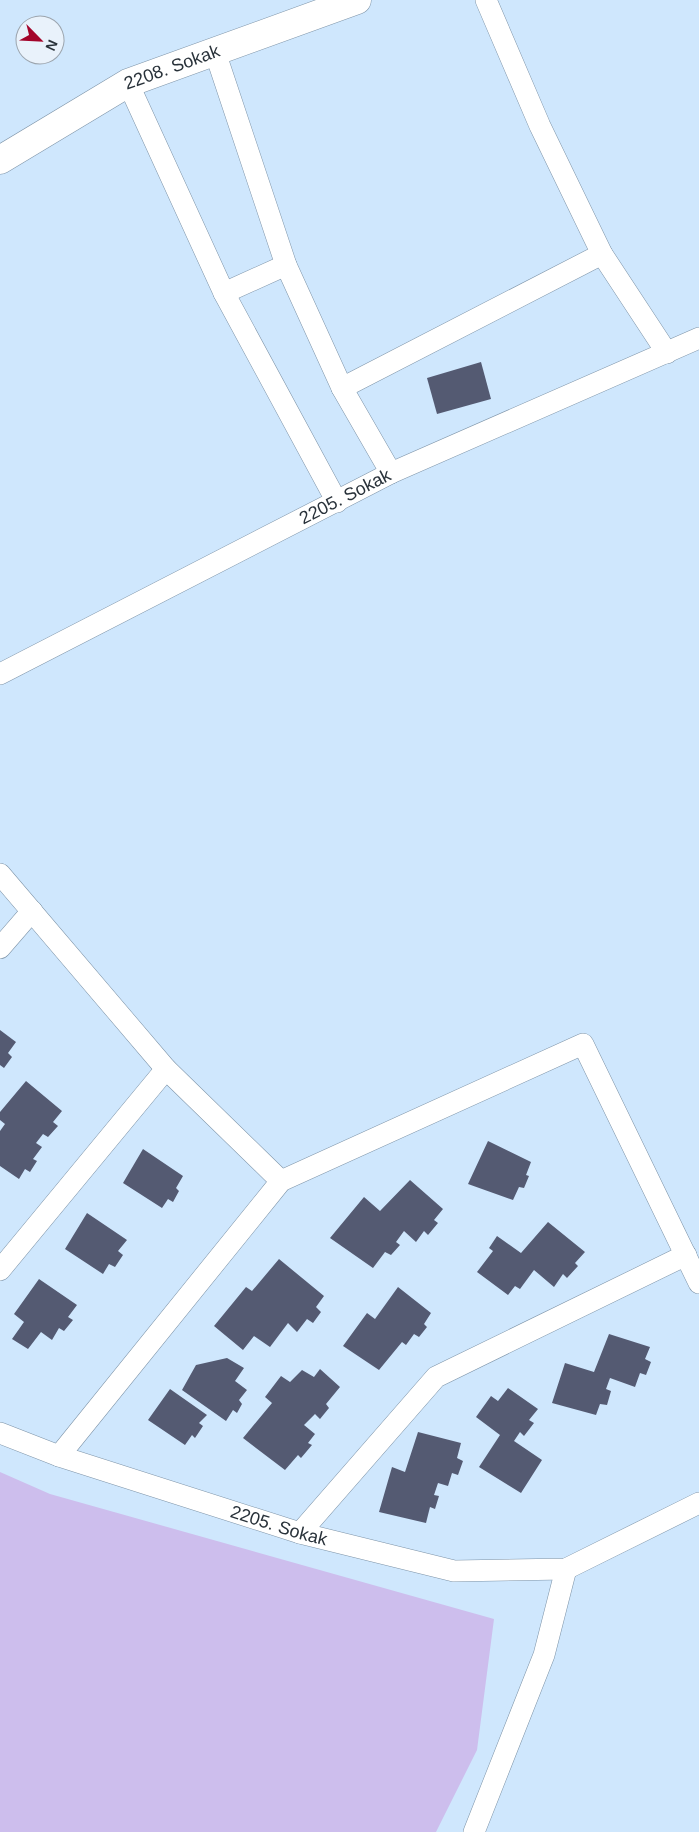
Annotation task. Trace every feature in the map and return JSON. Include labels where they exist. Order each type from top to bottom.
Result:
[{"type":"street","name":"2208. Sokak","points":[[0,160],[128,83],[357,0]]},
{"type":"street","points":[[486,0],[540,126],[602,254],[666,353]]},
{"type":"street","points":[[215,52],[286,265],[342,388],[391,473]]},
{"type":"street","points":[[128,83],[224,294],[337,502]]},
{"type":"street","points":[[342,388],[602,254]]},
{"type":"street","points":[[224,294],[286,265]]},
{"type":"street","name":"2205. Sokak","points":[[0,674],[391,473],[699,338]]},
{"type":"street","points":[[0,874],[166,1069],[281,1181]]},
{"type":"street","points":[[0,948],[32,911]]},
{"type":"street","points":[[59,1456],[281,1181],[583,1044],[699,1283]]},
{"type":"street","points":[[0,1270],[166,1069]]},
{"type":"street","points":[[300,1533],[436,1377],[686,1255]]},
{"type":"street","name":"2205. Sokak","points":[[0,1434],[59,1456],[300,1533],[454,1571],[566,1569]]},
{"type":"street","points":[[474,1832],[544,1655],[566,1569],[699,1503]]},
{"type":"shaded area","points":[[0,1472],[50,1494],[494,1619],[477,1750],[436,1832],[0,1832]]},
{"type":"building","points":[[481,362],[491,399],[437,414],[427,378]]},
{"type":"building","points":[[0,1030],[16,1042],[8,1053],[12,1057],[4,1068],[0,1065]]},
{"type":"building","points":[[26,1081],[62,1111],[53,1122],[58,1126],[48,1137],[43,1134],[36,1143],[42,1147],[33,1159],[37,1161],[30,1172],[25,1169],[19,1179],[0,1166],[0,1131],[5,1124],[0,1120],[0,1112]]},
{"type":"building","points":[[488,1141],[531,1162],[526,1175],[529,1176],[524,1188],[519,1187],[513,1200],[468,1184]]},
{"type":"building","points":[[143,1149],[183,1176],[176,1188],[179,1191],[173,1202],[168,1199],[162,1208],[123,1183]]},
{"type":"building","points":[[410,1180],[443,1209],[434,1220],[438,1223],[428,1235],[424,1231],[416,1242],[404,1231],[396,1242],[400,1245],[391,1255],[385,1252],[373,1268],[330,1238],[364,1197],[380,1211]]},
{"type":"building","points":[[87,1213],[127,1240],[118,1251],[123,1255],[115,1267],[109,1264],[103,1274],[65,1249]]},
{"type":"building","points":[[548,1222],[585,1252],[575,1263],[578,1266],[567,1278],[563,1274],[554,1287],[534,1270],[520,1289],[515,1286],[508,1295],[477,1272],[493,1251],[489,1248],[497,1236],[521,1253]]},
{"type":"building","points":[[279,1259],[324,1296],[316,1307],[321,1312],[313,1323],[307,1319],[297,1332],[288,1323],[270,1347],[254,1336],[243,1350],[214,1326],[246,1287],[252,1291]]},
{"type":"building","points":[[39,1279],[77,1305],[68,1317],[73,1320],[64,1331],[59,1328],[52,1340],[41,1332],[28,1349],[12,1339],[24,1322],[14,1314]]},
{"type":"building","points":[[398,1287],[431,1313],[424,1324],[427,1327],[419,1337],[414,1334],[406,1345],[402,1342],[379,1370],[343,1346],[367,1313],[375,1319]]},
{"type":"building","points":[[609,1334],[650,1347],[645,1359],[651,1362],[646,1375],[640,1373],[635,1387],[610,1378],[606,1389],[611,1391],[607,1405],[600,1404],[596,1415],[552,1403],[565,1363],[594,1372]]},
{"type":"building","points":[[227,1358],[244,1368],[235,1381],[247,1390],[239,1400],[242,1404],[237,1413],[233,1410],[226,1421],[182,1390],[196,1365]]},
{"type":"building","points":[[320,1369],[340,1387],[326,1404],[329,1408],[320,1419],[315,1414],[304,1425],[315,1434],[308,1443],[312,1445],[301,1458],[298,1455],[285,1470],[243,1438],[272,1403],[265,1397],[281,1376],[290,1382],[302,1370],[314,1377]]},
{"type":"building","points":[[508,1388],[538,1409],[529,1420],[534,1423],[524,1436],[520,1432],[514,1441],[542,1460],[521,1493],[479,1467],[500,1435],[476,1417],[491,1396],[498,1401]]},
{"type":"building","points":[[170,1389],[207,1415],[199,1423],[203,1426],[195,1438],[192,1435],[185,1445],[148,1420]]},
{"type":"building","points":[[418,1432],[461,1443],[457,1458],[463,1461],[458,1475],[452,1473],[448,1486],[438,1483],[434,1495],[439,1496],[435,1509],[430,1507],[426,1523],[379,1512],[392,1467],[405,1472]]}]
